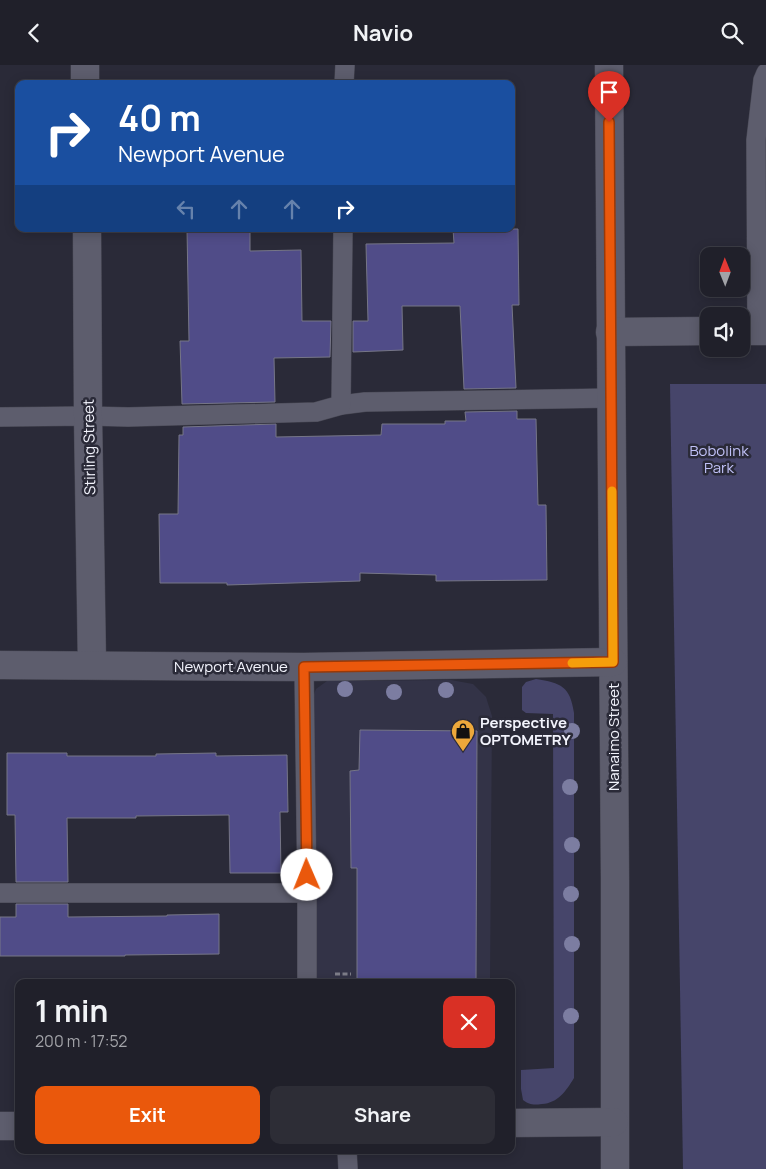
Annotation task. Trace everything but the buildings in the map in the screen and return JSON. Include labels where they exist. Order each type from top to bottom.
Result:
[{"type":"street","points":[[85,65],[86,80]]},
{"type":"street","name":"Nanaimo Street","points":[[609,65],[615,870],[615,1169]]},
{"type":"street","name":"Stirling Street","points":[[87,232],[92,665]]},
{"type":"street","points":[[610,332],[700,331]]},
{"type":"street","name":"Newport Avenue","points":[[0,665],[304,667],[613,662]]},
{"type":"street","points":[[515,1123],[614,1122]]},
{"type":"street","points":[[0,1126],[15,1126]]},
{"type":"lane","points":[[344,80],[345,65]]},
{"type":"lane","points":[[755,331],[756,140],[763,80],[766,73]]},
{"type":"lane","points":[[341,405],[343,232]]},
{"type":"lane","points":[[0,417],[128,417],[316,413],[341,405],[365,402],[611,398]]},
{"type":"lane","points":[[304,667],[307,979]]},
{"type":"lane","points":[[0,893],[307,893]]},
{"type":"lane","points":[[347,1154],[348,1169]]},
{"type":"shaded area","points":[[451,680],[473,684],[486,697],[492,716],[490,979],[312,979],[312,699],[316,689],[327,681]]},
{"type":"green space","name":"Bobolink Park","points":[[670,384],[766,384],[766,1169],[683,1169]]},
{"type":"green space","points":[[536,679],[552,682],[563,687],[570,697],[574,713],[574,1078],[565,1092],[557,1099],[536,1105],[523,1100],[521,1070],[554,1068],[553,714],[526,713],[522,710],[522,687],[526,682]]},
{"type":"slow traffic","points":[[572,663],[613,662],[612,491]]},
{"type":"place","name":"Perspective OPTOMETRY","points":[[463,752]]},
{"type":"route","points":[[307,875],[304,667],[613,662],[609,122]]}]
